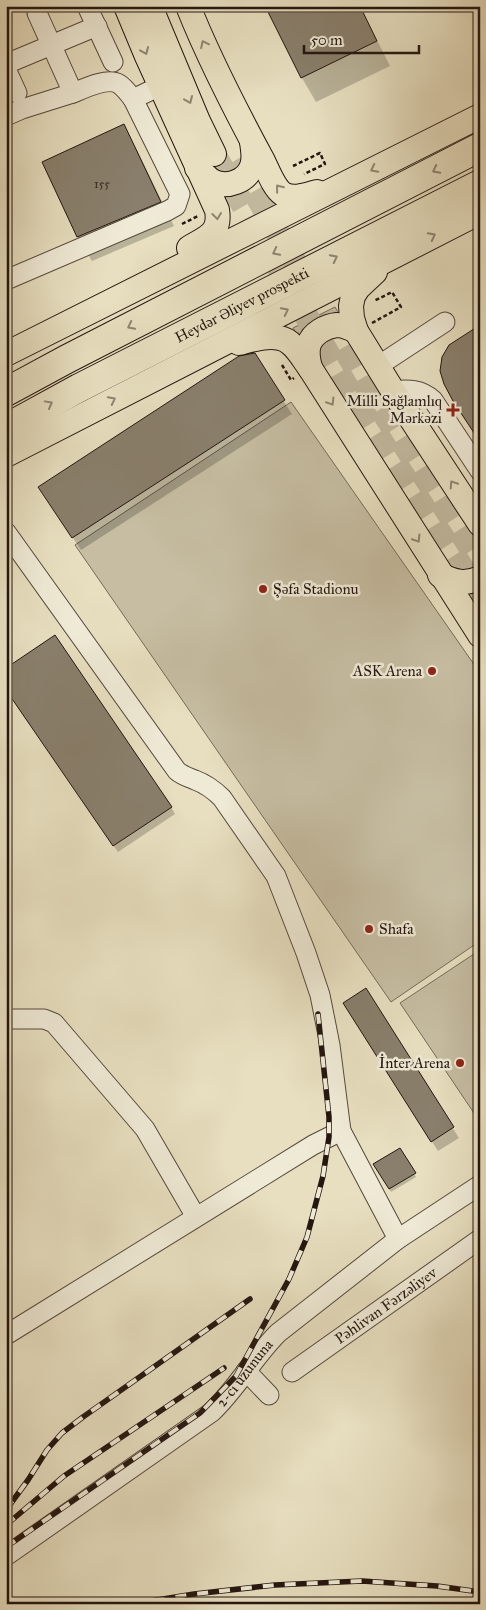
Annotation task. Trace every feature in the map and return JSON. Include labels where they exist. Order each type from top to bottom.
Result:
[{"type":"highway","points":[[6,392],[480,147]]},
{"type":"highway","name":"Heydər Əliyev prospekti","points":[[6,428],[79,388],[480,184]]},
{"type":"main road","points":[[126,6],[160,86],[213,156]]},
{"type":"main road","points":[[150,6],[213,156],[212,181],[230,184],[247,176],[254,160],[252,142]]},
{"type":"main road","points":[[6,354],[216,230],[218,223],[213,156],[182,44],[167,6]]},
{"type":"main road","points":[[188,6],[198,33],[252,142],[277,187],[285,195],[300,196],[340,186]]},
{"type":"main road","points":[[6,354],[480,116]]},
{"type":"main road","points":[[6,455],[480,212]]},
{"type":"main road","points":[[388,259],[358,288],[353,296],[352,312],[356,331],[480,524]]},
{"type":"main road","points":[[301,374],[309,343],[315,335],[325,328],[338,325],[346,326],[356,331]]},
{"type":"main road","points":[[210,349],[257,338],[280,338],[288,341],[301,374],[440,574],[480,635]]},
{"type":"main road","points":[[440,574],[452,581],[462,583],[473,582],[480,578]]},
{"type":"street","points":[[87,6],[113,62]]},
{"type":"street","points":[[37,13],[74,93]]},
{"type":"street","points":[[6,64],[97,26]]},
{"type":"street","points":[[6,69],[18,93]]},
{"type":"street","points":[[6,116],[92,85],[112,81],[120,84],[133,99],[180,194],[176,206],[158,215],[6,280]]},
{"type":"street","points":[[133,99],[160,86]]},
{"type":"street","points":[[378,366],[445,322]]},
{"type":"street","points":[[393,391],[406,389],[417,391],[433,400],[480,471]]},
{"type":"street","points":[[6,532],[177,772],[183,777],[197,780],[213,789],[222,798],[276,876],[320,995],[330,1045],[341,1131],[398,1239]]},
{"type":"street","points":[[6,1019],[44,1019],[54,1023],[145,1129],[196,1217]]},
{"type":"street","points":[[6,1334],[313,1145],[341,1131]]},
{"type":"street","name":"2-ci uzununa","points":[[6,1556],[212,1412],[264,1346],[278,1333],[398,1239],[480,1185]]},
{"type":"street","name":"Pəhlivan Fərzəliyev","points":[[292,1372],[480,1239]]},
{"type":"street","points":[[246,1371],[269,1395]]},
{"type":"path","points":[[293,166],[320,153],[325,164],[298,177]]},
{"type":"path","points":[[177,226],[198,216]]},
{"type":"path","points":[[356,331],[401,307],[392,292],[368,305]]},
{"type":"path","points":[[281,364],[301,374]]},
{"type":"shaded area","points":[[335,307],[341,317],[300,339],[293,328]]},
{"type":"shaded area","points":[[291,402],[480,673],[480,941],[391,1002],[75,545]]},
{"type":"shaded area","name":"İnter Arena","points":[[480,950],[480,1122],[400,1003]]},
{"type":"building","points":[[265,6],[360,6],[377,41],[301,78]]},
{"type":"building","points":[[124,124],[161,202],[77,237],[42,162]]},
{"type":"building","points":[[480,325],[480,442],[453,401],[440,371],[442,357],[449,345]]},
{"type":"building","points":[[255,353],[285,400],[72,538],[38,487],[239,356]]},
{"type":"building","points":[[55,635],[172,807],[113,846],[6,690],[6,668]]},
{"type":"building","points":[[366,988],[454,1127],[431,1142],[343,1003]]},
{"type":"building","points":[[400,1148],[416,1173],[389,1189],[373,1164]]},
{"type":"tunnel","points":[[214,154],[348,389],[480,596]]},
{"type":"tunnel","points":[[236,160],[365,384],[480,562]]},
{"type":"railway","points":[[6,1547],[200,1413],[236,1376],[289,1279],[307,1237],[323,1176],[329,1137],[329,1117],[318,1014]]},
{"type":"railway","points":[[6,1510],[47,1450],[62,1433],[250,1299]]},
{"type":"railway","points":[[6,1525],[64,1476],[224,1368]]},
{"type":"railway","points":[[132,1604],[194,1594],[275,1585],[362,1581],[437,1586],[480,1592]]},
{"type":"place","name":"Milli Sağlamlıq Mərkəzi","points":[[453,410]]},
{"type":"place","name":"Şəfa Stadionu","points":[[263,589]]},
{"type":"place","name":"ASK Arena","points":[[432,671]]},
{"type":"place","name":"Shafa","points":[[369,929]]},
{"type":"place","name":"İnter Arena","points":[[460,1063]]}]
